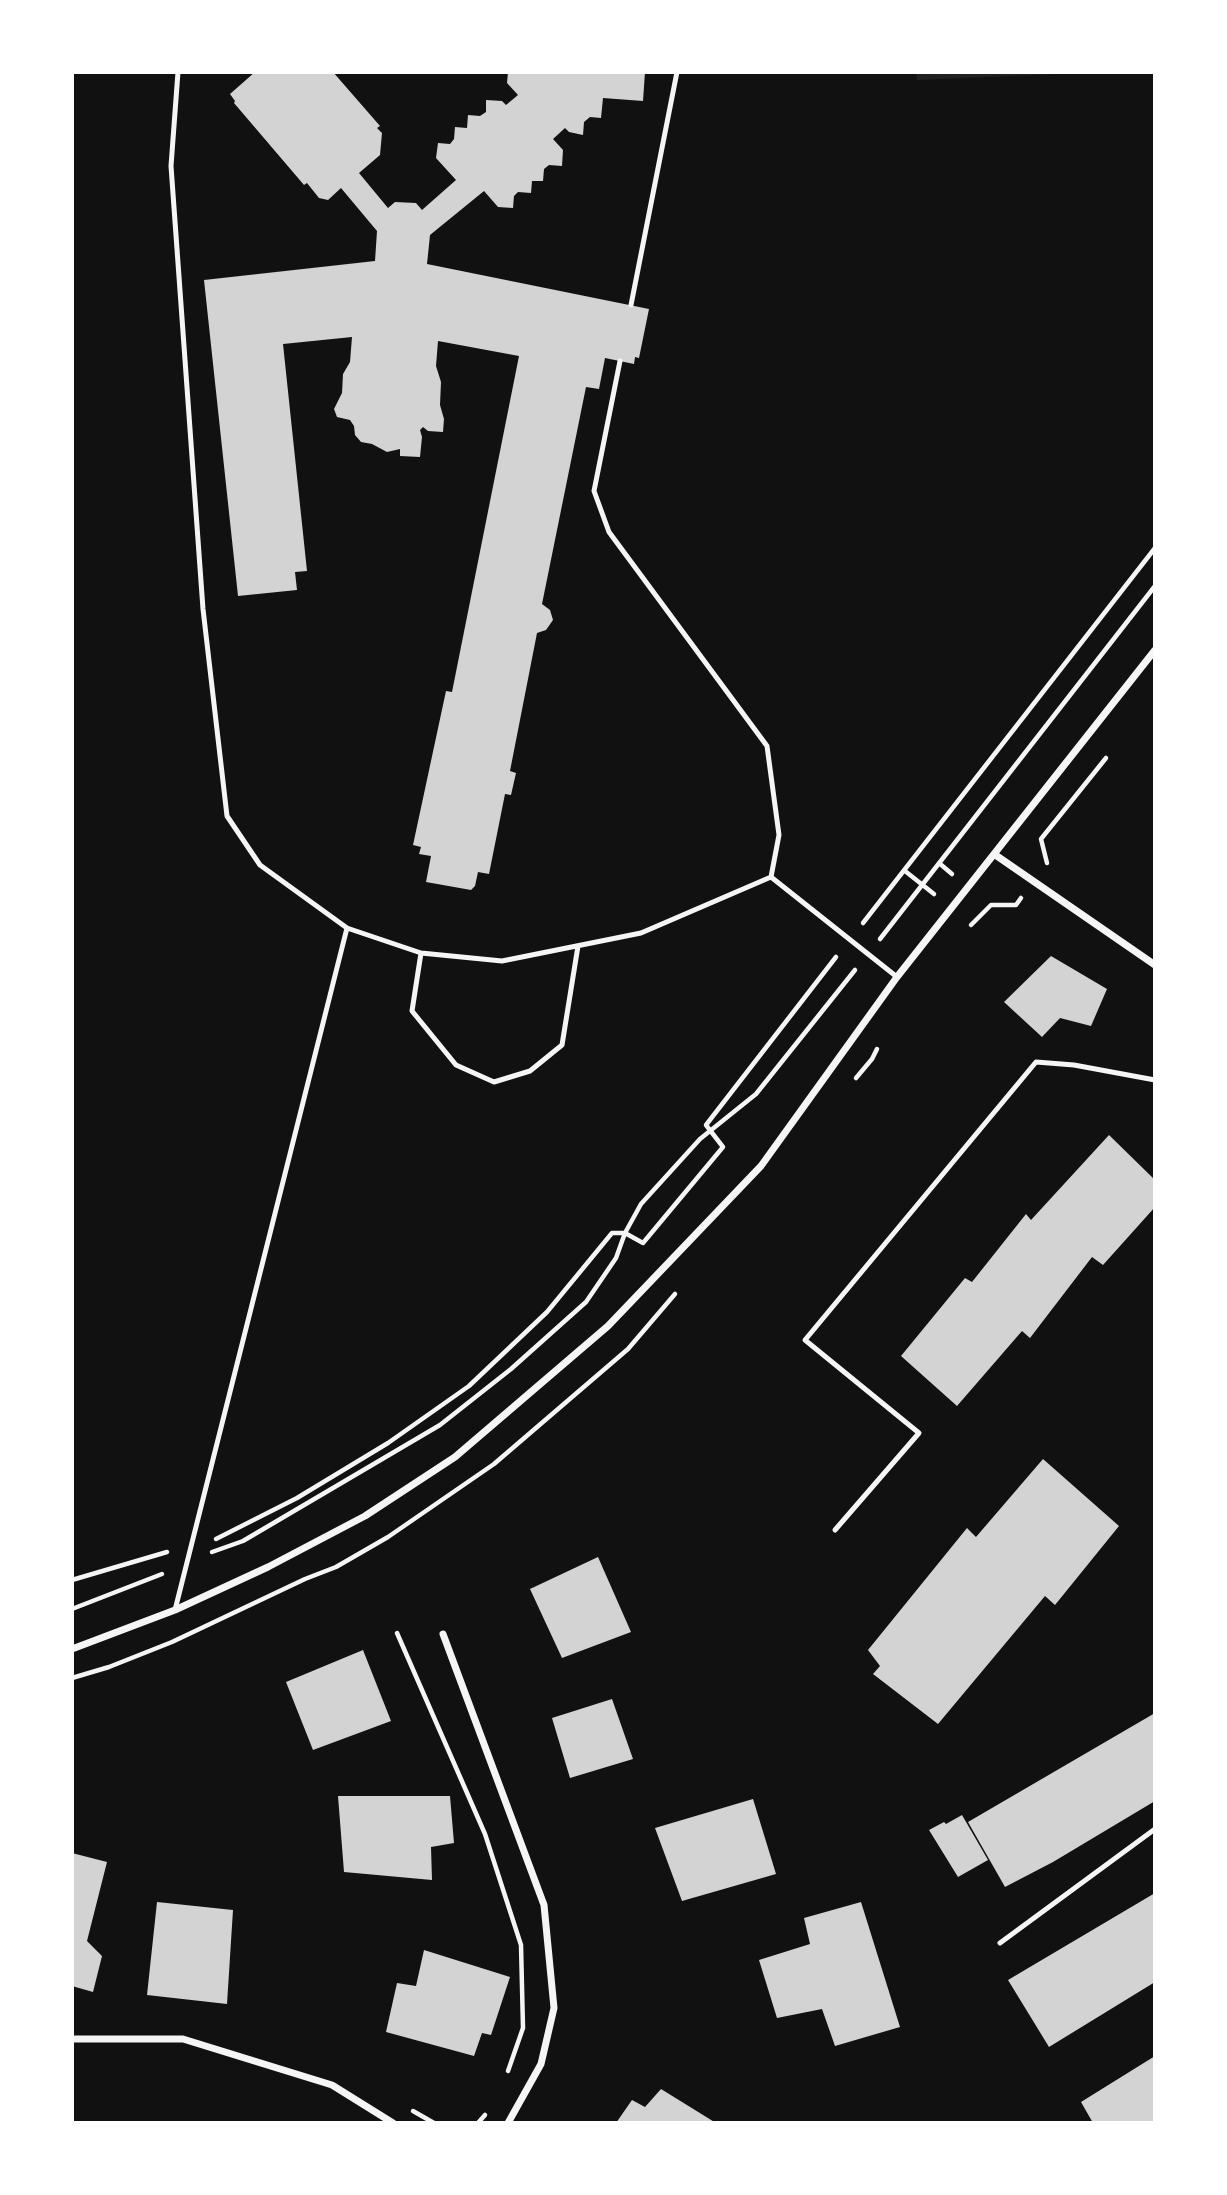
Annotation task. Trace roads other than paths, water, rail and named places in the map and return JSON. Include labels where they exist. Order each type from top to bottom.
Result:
[{"type":"street","points":[[72,1649],[174,1610],[268,1567],[365,1516],[455,1457],[608,1326],[761,1166],[897,977],[1155,650]]},
{"type":"street","points":[[994,854],[1155,965]]},
{"type":"street","points":[[443,1634],[544,1905],[554,2008],[541,2064],[508,2123]]},
{"type":"street","points":[[72,2039],[183,2039],[332,2085],[393,2123]]},
{"type":"lane","points":[[178,72],[172,180],[203,609],[227,816],[260,864],[347,928],[421,953],[502,961],[641,933],[771,877]]},
{"type":"lane","points":[[631,305],[677,72]]},
{"type":"lane","points":[[620,361],[594,491],[609,533],[766,746],[779,835],[771,877]]},
{"type":"lane","points":[[771,877],[897,977]]},
{"type":"lane","points":[[174,1610],[347,928]]},
{"type":"lane","points":[[421,953],[412,1011],[456,1065],[494,1082],[530,1071],[562,1045],[578,946]]},
{"type":"lane","points":[[835,1530],[919,1433],[805,1340],[1036,1062],[1074,1065],[1155,1080]]},
{"type":"lane","points":[[1000,1943],[1155,1829]]}]
